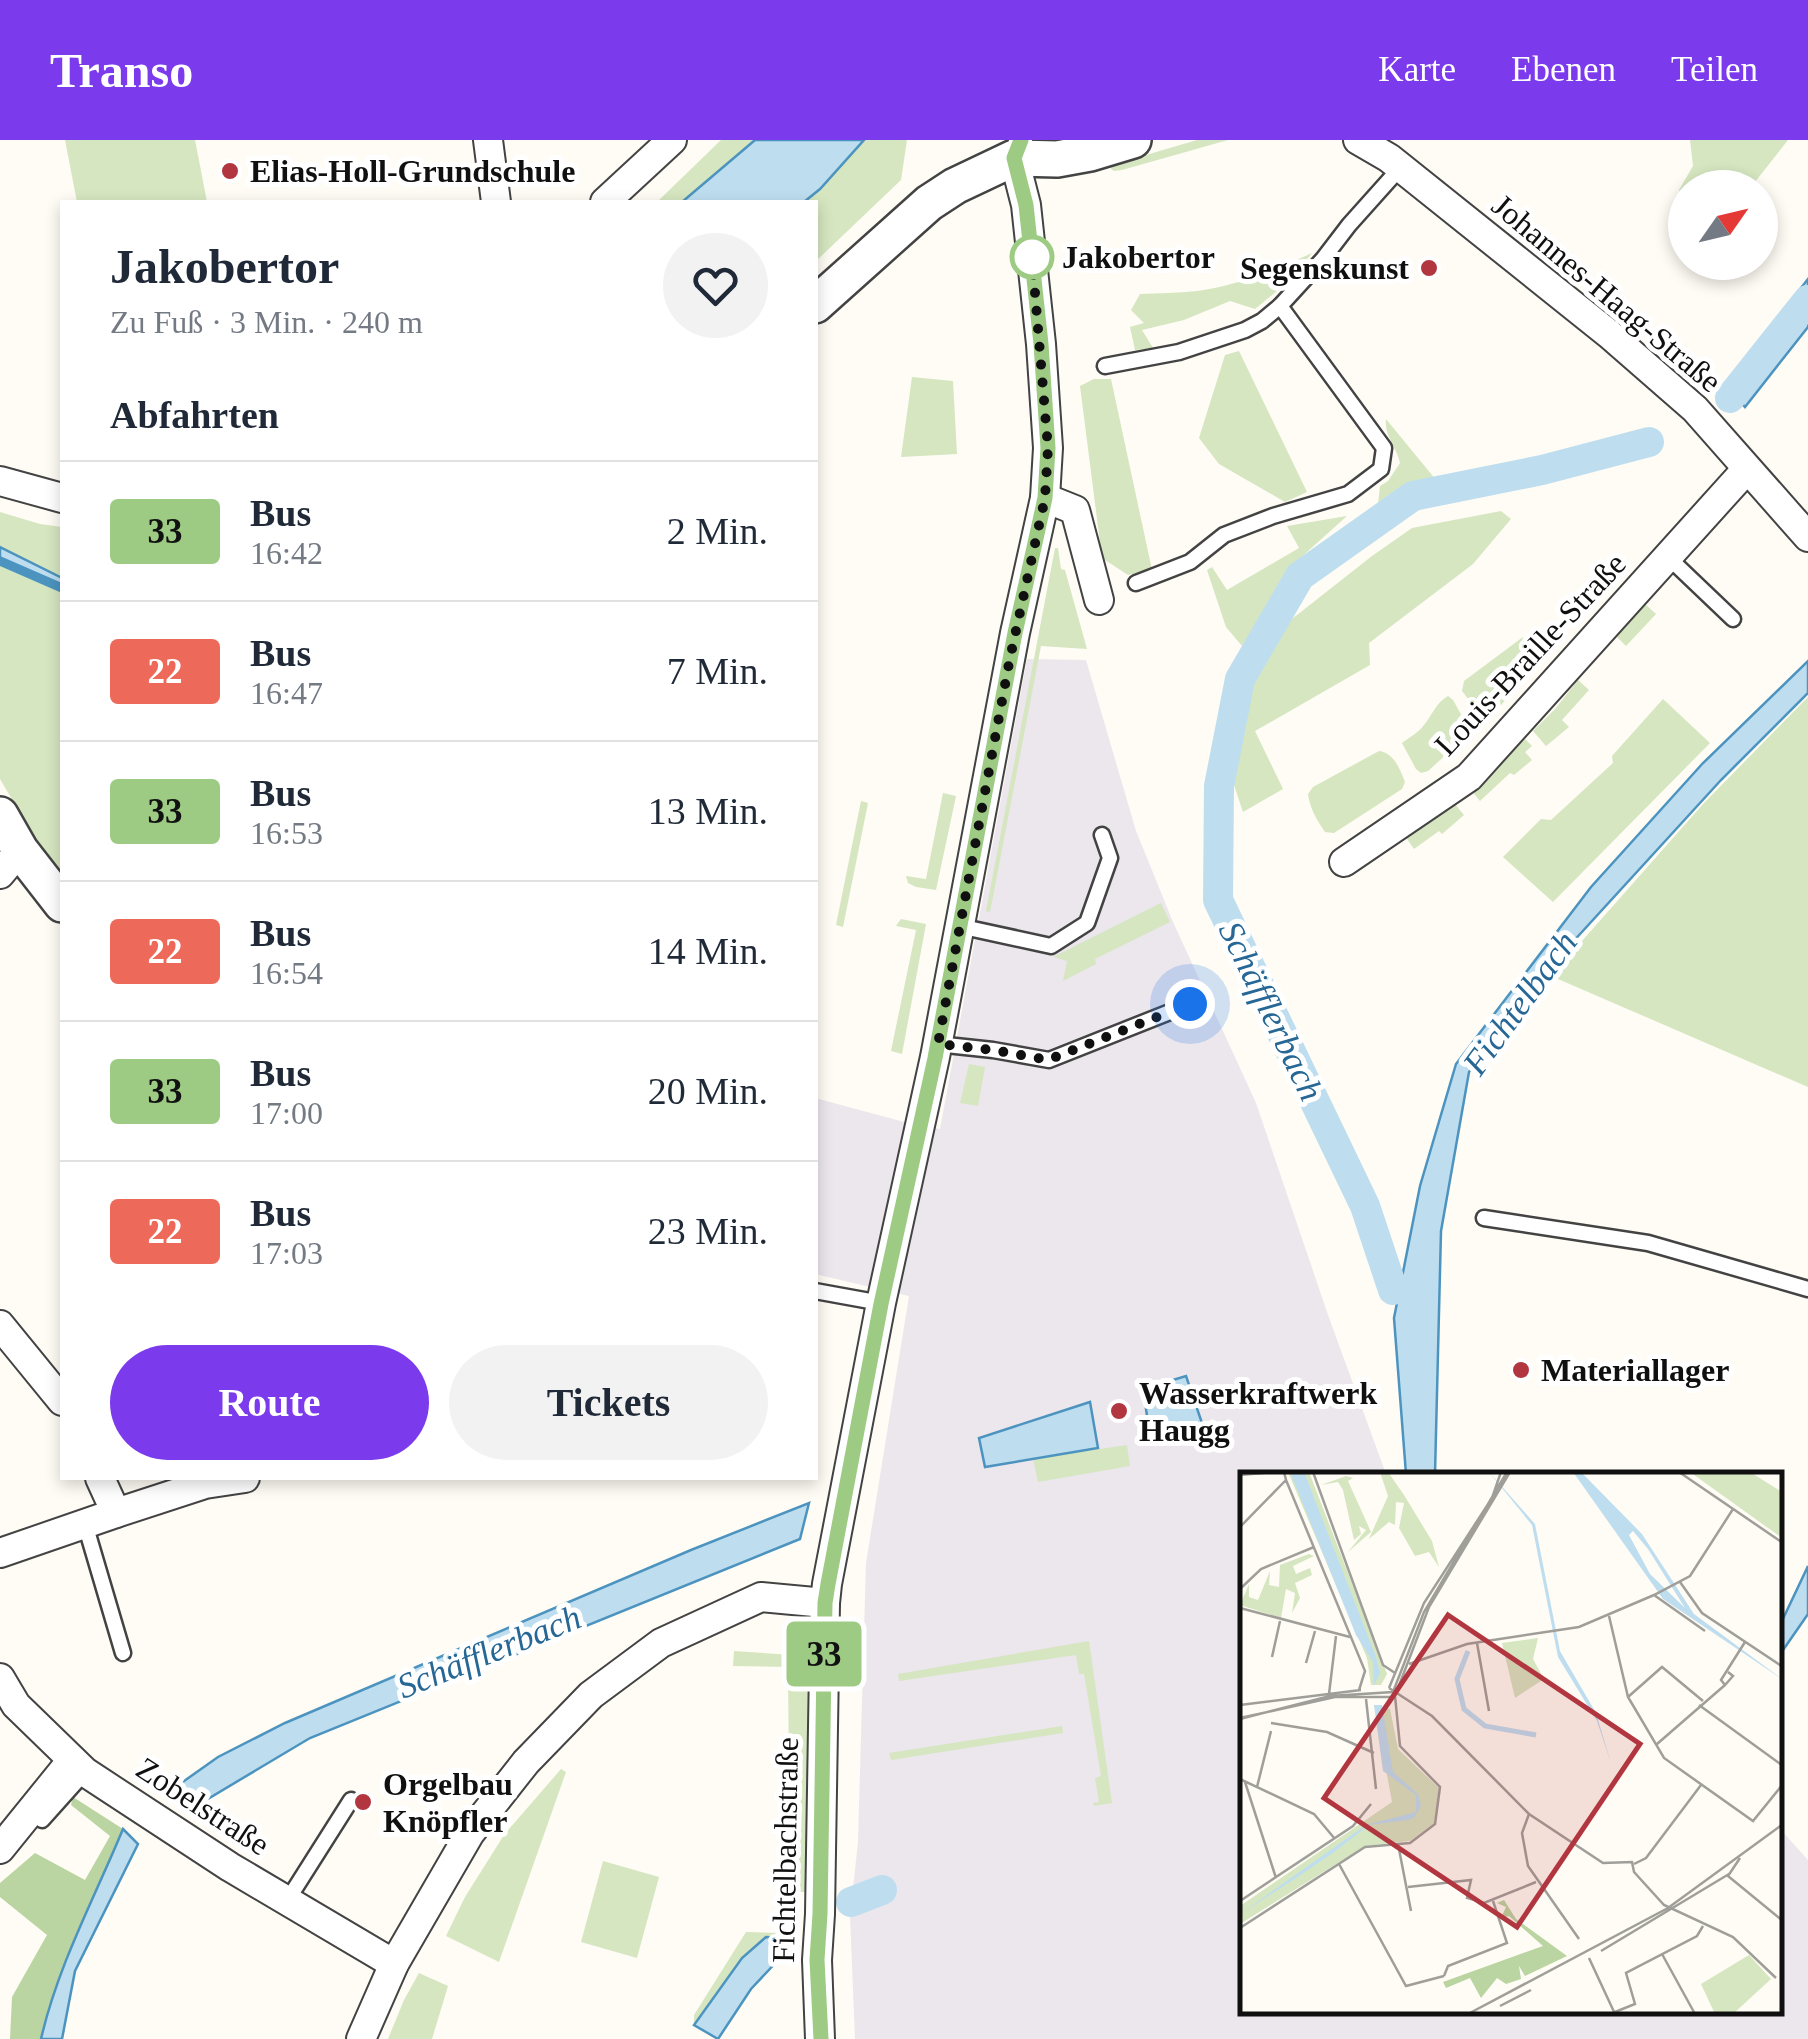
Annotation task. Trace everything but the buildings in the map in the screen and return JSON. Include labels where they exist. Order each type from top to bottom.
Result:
[{"type":"street","points":[[488,140],[496,200]]},
{"type":"street","points":[[607,200],[672,140]]},
{"type":"street","points":[[818,302],[930,202],[1007,146],[1057,159],[1133,140]]},
{"type":"street","name":"Johannes-Haag-Straße","points":[[1358,140],[1390,155],[1618,341],[1695,410],[1808,537]]},
{"type":"street","name":"Fichtelbachstraße","points":[[820,2039],[817,1960],[825,1603],[848,1469],[938,1044],[1015,633],[1045,498],[1048,448],[1026,205],[1007,146]]},
{"type":"street","name":"Louis-Braille-Straße","points":[[1344,862],[1469,777],[1746,470]]},
{"type":"street","points":[[0,481],[60,497]]},
{"type":"street","points":[[1045,498],[1075,510],[1099,600]]},
{"type":"street","points":[[0,815],[10,862],[60,902]]},
{"type":"street","points":[[0,1325],[60,1399]]},
{"type":"street","points":[[101,1480],[116,1513]]},
{"type":"street","points":[[0,1553],[205,1484],[231,1480]]},
{"type":"street","points":[[360,2039],[394,1964],[470,1833],[526,1762],[591,1694],[661,1643],[761,1597],[825,1603]]},
{"type":"street","name":"Zobelstraße","points":[[0,1678],[16,1705],[78,1766],[230,1867],[394,1964]]},
{"type":"street","points":[[0,1849],[78,1766]]},
{"type":"lane","points":[[1105,366],[1179,352],[1262,321],[1323,260],[1390,155]]},
{"type":"lane","points":[[1136,583],[1190,562],[1224,535],[1348,494],[1381,469],[1384,448],[1280,306]]},
{"type":"lane","points":[[1668,557],[1733,619]]},
{"type":"lane","points":[[959,926],[1051,946],[1088,922],[1110,858],[1102,835]]},
{"type":"lane","points":[[938,1044],[1048,1060],[1190,1004]]},
{"type":"lane","points":[[1484,1218],[1648,1244],[1808,1288]]},
{"type":"lane","points":[[818,1292],[881,1304]]},
{"type":"lane","points":[[85,1524],[123,1652]]},
{"type":"lane","points":[[42,1820],[78,1766]]},
{"type":"lane","points":[[286,1901],[351,1800]]},
{"type":"shaded area","points":[[1027,659],[1086,660],[1136,831],[1256,1103],[1385,1472],[1240,1472],[1240,2014],[1783,2014],[1783,1832],[1808,1860],[1808,2039],[855,2039],[850,1916],[858,1842],[866,1563],[909,1296],[818,1275],[818,1099],[940,1129]]},
{"type":"green space","points":[[65,140],[195,140],[207,200],[77,200]]},
{"type":"green space","points":[[721,140],[907,140],[901,180],[818,259],[818,200],[659,200]]},
{"type":"green space","points":[[1197,140],[1228,140],[1122,170],[1111,169],[1112,165]]},
{"type":"green space","points":[[1690,140],[1788,140],[1764,170],[1691,170]]},
{"type":"green space","points":[[1312,253],[1289,281],[1255,309],[1230,301],[1184,320],[1142,330],[1153,348],[1135,350],[1130,327],[1144,323],[1131,310],[1140,294],[1227,285]]},
{"type":"green space","points":[[1239,351],[1307,492],[1285,502],[1219,464],[1199,438],[1225,355]]},
{"type":"green space","points":[[912,377],[953,381],[957,454],[901,457]]},
{"type":"green space","points":[[1094,379],[1111,379],[1152,570],[1128,575],[1102,558],[1080,386]]},
{"type":"green space","points":[[1386,419],[1436,480],[1412,486],[1378,504],[1380,486],[1400,463]]},
{"type":"green space","points":[[1501,511],[1511,519],[1473,564],[1369,643],[1370,665],[1255,731],[1283,789],[1243,812],[1233,782],[1246,685],[1283,626],[1412,528]]},
{"type":"green space","points":[[0,512],[60,527],[60,877],[0,779]]},
{"type":"green space","points":[[1347,516],[1297,561],[1242,646],[1226,627],[1207,570],[1212,567],[1227,590],[1299,548],[1287,526]]},
{"type":"green space","points":[[1055,548],[1087,649],[1041,646],[990,912],[986,911]]},
{"type":"green space","points":[[1644,603],[1656,614],[1626,646],[1615,635]]},
{"type":"green space","points":[[1523,637],[1539,649],[1540,660],[1495,712],[1484,719],[1462,691],[1464,681]]},
{"type":"green space","points":[[1578,680],[1589,690],[1562,720],[1569,727],[1546,746],[1533,731]]},
{"type":"green space","points":[[1448,696],[1471,732],[1421,773],[1402,743],[1422,728]]},
{"type":"green space","points":[[1808,697],[1808,1087],[1551,976],[1704,803]]},
{"type":"green space","points":[[1663,699],[1710,743],[1553,902],[1503,857],[1541,819],[1551,820],[1613,763],[1612,756]]},
{"type":"green space","points":[[1525,739],[1532,746],[1525,752],[1532,760],[1514,775],[1510,773],[1480,801],[1470,789]]},
{"type":"green space","points":[[1379,751],[1396,762],[1405,782],[1402,789],[1334,833],[1325,832],[1308,794],[1313,787]]},
{"type":"green space","points":[[943,793],[956,796],[936,890],[916,887],[908,883],[906,876],[926,879]]},
{"type":"green space","points":[[861,801],[868,803],[843,927],[836,925]]},
{"type":"green space","points":[[1453,802],[1464,815],[1442,834],[1439,831],[1414,849],[1403,833]]},
{"type":"green space","points":[[1161,903],[1170,922],[1095,959],[1096,964],[1063,981],[1067,961],[1053,957]]},
{"type":"green space","points":[[901,919],[926,924],[902,1054],[891,1051],[916,930],[896,926]]},
{"type":"green space","points":[[969,1064],[985,1067],[978,1106],[960,1103]]},
{"type":"green space","points":[[1127,1445],[1130,1466],[1038,1482],[1033,1459]]},
{"type":"green space","points":[[1089,1641],[1112,1803],[1093,1803],[1099,1802],[1095,1778],[1101,1776],[1084,1674],[1079,1674],[1076,1655],[899,1681],[898,1674]]},
{"type":"green space","points":[[734,1651],[807,1656],[806,1892],[790,1892],[788,1667],[733,1666]]},
{"type":"green space","points":[[1062,1726],[1063,1733],[891,1760],[889,1753]]},
{"type":"green space","points":[[561,1769],[566,1772],[499,1962],[446,1936],[504,1835]]},
{"type":"green space","points":[[73,1797],[123,1829],[67,1958],[41,2039],[10,2039],[12,1997],[47,1935],[0,1897],[0,1883],[35,1853],[85,1880],[110,1836],[71,1805]]},
{"type":"green space","points":[[603,1861],[659,1877],[637,1958],[581,1942]]},
{"type":"green space","points":[[746,1932],[781,1933],[781,1938],[766,1937],[742,1958],[694,2025],[694,2015]]},
{"type":"green space","points":[[419,1973],[448,1986],[432,2039],[388,2039],[404,2000]]},
{"type":"water","points":[[755,140],[864,140],[806,200],[684,200]]},
{"type":"water","points":[[1808,279],[1808,327],[1745,407],[1725,385]]},
{"type":"water","points":[[0,547],[60,577],[60,588],[21,567],[0,561]]},
{"type":"water","points":[[1808,661],[1808,693],[1721,780],[1570,945],[1469,1072],[1441,1231],[1435,1472],[1406,1472],[1394,1318],[1420,1186],[1456,1064],[1591,887],[1703,763]]},
{"type":"water","points":[[1186,1376],[1203,1426],[1150,1436],[1143,1389]]},
{"type":"water","points":[[1090,1402],[1098,1448],[985,1467],[979,1438]]},
{"type":"water","points":[[809,1503],[800,1539],[310,1738],[196,1806],[170,1791],[218,1757],[285,1723]]},
{"type":"water","points":[[1808,1566],[1808,1614],[1783,1650],[1783,1619]]},
{"type":"water","points":[[123,1829],[138,1844],[75,1971],[62,2039],[41,2039],[67,1958]]},
{"type":"water","points":[[766,1937],[781,1938],[781,1957],[751,1989],[718,2039],[694,2025],[742,1958]]},
{"type":"waterway","name":"Schäfflerbach","points":[[1730,398],[1808,300]]},
{"type":"waterway","name":"Schäfflerbach","points":[[1393,1290],[1365,1206],[1218,900],[1219,786],[1240,679],[1300,576],[1413,496],[1542,470],[1649,442]]},
{"type":"waterway","points":[[0,561],[60,587]]},
{"type":"waterway","name":"Fichtelbach","points":[[851,1902],[882,1890]]},
{"type":"bus line","name":"33","points":[[821,2039],[817,1960],[825,1603],[848,1469],[922,1124],[1015,633],[1045,498],[1048,448],[1041,344],[1026,205],[1014,158],[1021,140]]},
{"type":"place","name":"Elias-Holl-Grundschule","points":[[230,171]]},
{"type":"place","name":"Jakobertor","points":[[1032,257]]},
{"type":"place","name":"Segenskunst","points":[[1429,268]]},
{"type":"place","name":"Materiallager","points":[[1521,1370]]},
{"type":"place","name":"Wasserkraftwerk Haugg","points":[[1119,1411]]},
{"type":"place","name":"Orgelbau Knöpfler","points":[[363,1802]]},
{"type":"route","points":[[1032,257],[1048,448],[1045,498],[1010,658],[938,1044],[1048,1060],[1190,1004]]}]
